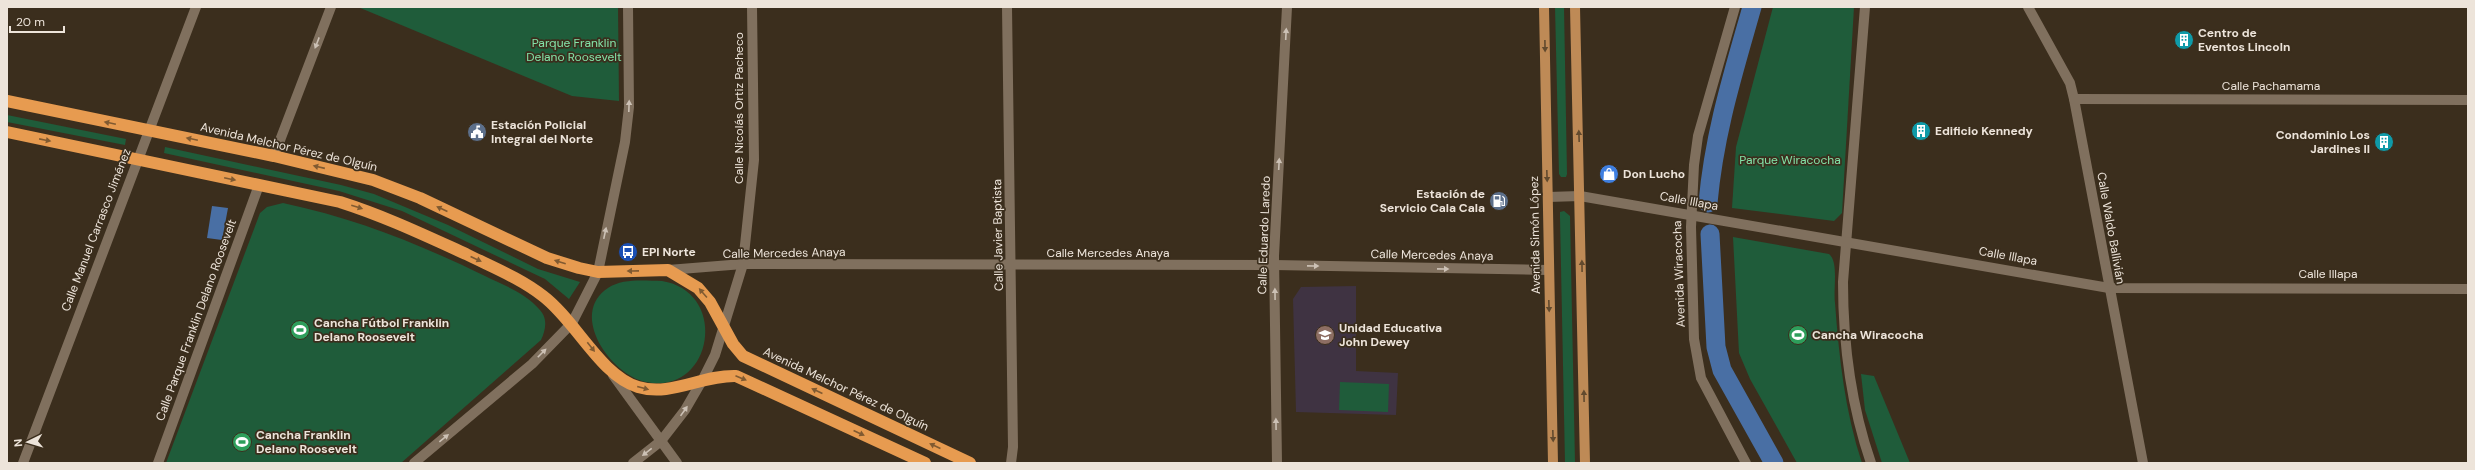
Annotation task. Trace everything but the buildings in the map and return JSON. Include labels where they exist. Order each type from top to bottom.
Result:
[{"type":"highway","name":"Avenida Melchor Pérez de Olguín","points":[[7,101],[274,156],[373,180],[420,198],[547,258],[598,272]]},
{"type":"highway","points":[[7,132],[340,202],[406,226],[511,275],[557,307],[572,323],[609,370],[623,381],[650,390],[667,390],[703,379],[736,376],[925,463]]},
{"type":"highway","points":[[598,272],[668,270],[698,288],[710,302],[724,326]]},
{"type":"highway","name":"Avenida Melchor Pérez de Olguín","points":[[724,326],[743,356],[970,463]]},
{"type":"main road","name":"Avenida Simón López","points":[[1544,7],[1553,463]]},
{"type":"main road","points":[[1575,7],[1585,463]]},
{"type":"street","name":"Calle Manuel Carrasco Jiménez","points":[[23,463],[148,130],[196,7]]},
{"type":"street","points":[[274,156],[331,7]]},
{"type":"street","points":[[414,463],[532,364],[572,323],[598,272],[626,135],[629,108],[628,7]]},
{"type":"street","name":"Calle Nicolás Ortiz Pacheco","points":[[633,463],[661,441],[685,410],[703,379],[715,355],[743,264],[754,160],[752,7]]},
{"type":"street","name":"Calle Javier Baptista","points":[[1008,7],[1013,447],[1011,463]]},
{"type":"street","name":"Calle Eduardo Laredo","points":[[1277,463],[1274,265],[1287,7]]},
{"type":"street","name":"Avenida Wiracocha","points":[[1735,7],[1698,136],[1694,165],[1691,215],[1694,339],[1701,378],[1746,463]]},
{"type":"street","points":[[1865,7],[1846,241],[1843,320],[1861,432],[1872,463]]},
{"type":"street","name":"Calle Waldo Ballivián","points":[[2028,7],[2070,83],[2143,463]]},
{"type":"street","name":"Calle Pachamama","points":[[2074,100],[2468,100]]},
{"type":"street","name":"Calle Parque Franklin Delano Roosevelt","points":[[158,463],[260,185]]},
{"type":"street","name":"Calle Illapa","points":[[1548,197],[1580,196],[1846,241],[2109,288],[2468,289]]},
{"type":"street","name":"Calle Mercedes Anaya","points":[[668,270],[743,264],[1011,266],[1274,265],[1548,270]]},
{"type":"street","points":[[609,370],[677,463]]},
{"type":"shaded area","name":"Unidad Educativa John Dewey","points":[[1356,286],[1356,371],[1398,373],[1396,415],[1296,412],[1293,299],[1301,287]]},
{"type":"green space","name":"Parque Franklin Delano Roosevelt","points":[[358,7],[618,7],[619,101],[572,96]]},
{"type":"green space","points":[[1555,7],[1564,7],[1566,177],[1561,177],[1559,174]]},
{"type":"green space","name":"Parque Wiracocha","points":[[1773,7],[1854,7],[1842,213],[1834,221],[1732,208],[1736,147]]},
{"type":"green space","points":[[7,115],[126,139],[125,145],[7,122]]},
{"type":"green space","points":[[165,147],[341,185],[374,194],[448,225],[538,269],[580,282],[569,299],[545,279],[402,211],[339,191],[164,153]]},
{"type":"green space","points":[[283,203],[362,224],[386,233],[460,264],[514,290],[528,298],[542,312],[545,324],[541,340],[401,463],[166,463],[260,213],[267,207]]},
{"type":"green space","points":[[1564,211],[1570,216],[1575,463],[1565,463],[1560,217],[1560,212]]},
{"type":"green space","points":[[1733,237],[1829,254],[1832,258],[1835,269],[1835,303],[1844,384],[1851,424],[1862,463],[1797,463],[1750,379],[1739,353]]},
{"type":"green space","points":[[627,281],[662,281],[684,289],[698,303],[704,321],[705,341],[698,359],[686,374],[669,382],[646,382],[633,377],[620,368],[608,356],[599,342],[593,327],[592,313],[597,299],[608,288],[614,285]]},
{"type":"green space","points":[[1861,374],[1874,376],[1910,463],[1882,463],[1865,410]]},
{"type":"green space","points":[[1340,382],[1389,384],[1388,412],[1339,410]]},
{"type":"water","points":[[212,206],[228,208],[222,240],[207,238]]},
{"type":"waterway","points":[[1708,203],[1715,153],[1725,104],[1752,7]]},
{"type":"waterway","points":[[1710,234],[1716,347],[1722,370],[1774,463]]},
{"type":"place","name":"Centro de Eventos Lincoln","points":[[2184,40]]},
{"type":"place","name":"Edificio Kennedy","points":[[1921,131]]},
{"type":"place","name":"Estación Policial Integral del Norte","points":[[477,132]]},
{"type":"place","name":"Condominio Los Jardines II","points":[[2384,142]]},
{"type":"place","name":"Don Lucho","points":[[1609,174]]},
{"type":"place","name":"Estación de Servicio Cala Cala","points":[[1499,201]]},
{"type":"place","name":"EPI Norte","points":[[628,252]]},
{"type":"place","name":"Cancha Fútbol Franklin Delano Roosevelt","points":[[300,330]]},
{"type":"place","name":"Unidad Educativa John Dewey","points":[[1325,335]]},
{"type":"place","name":"Cancha Wiracocha","points":[[1798,335]]},
{"type":"place","name":"Cancha Franklin Delano Roosevelt","points":[[242,442]]}]
